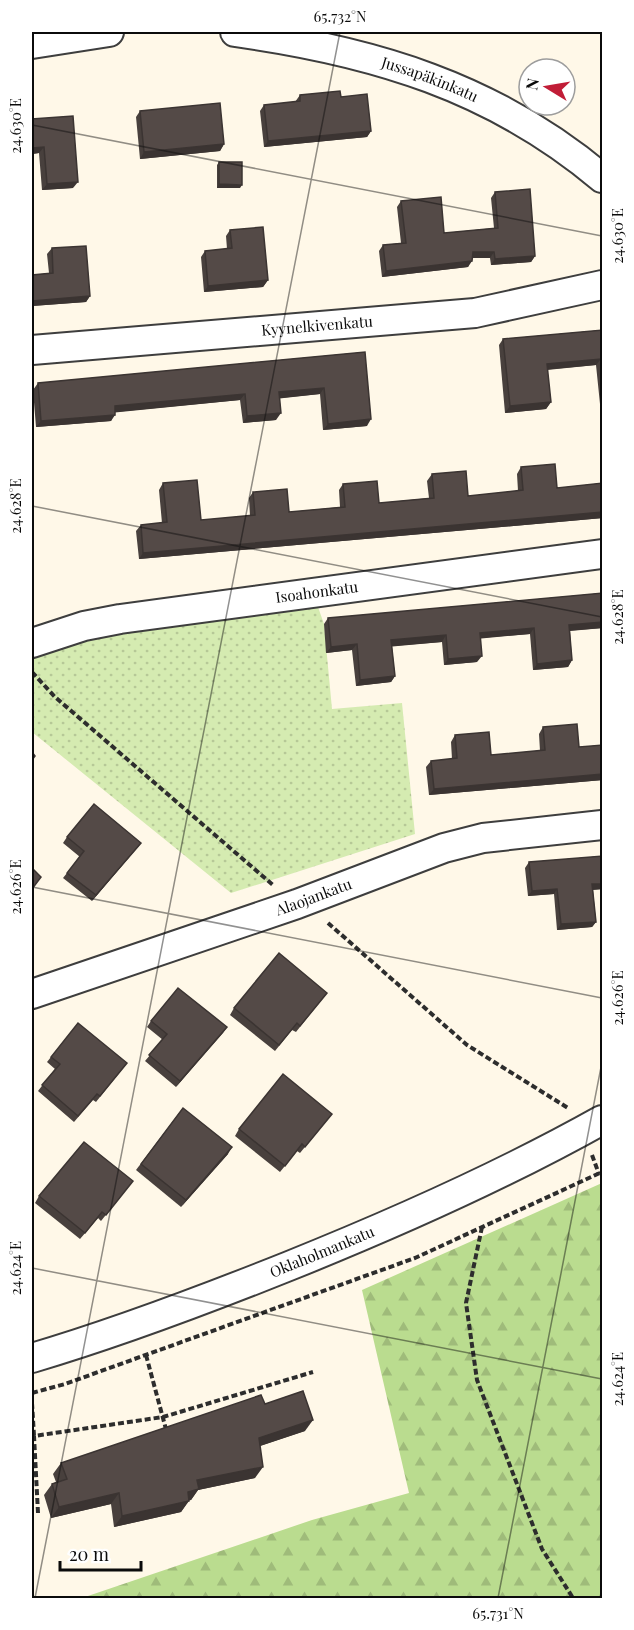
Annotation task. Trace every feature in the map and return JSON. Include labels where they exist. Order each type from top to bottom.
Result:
[{"type":"street","points":[[32,44],[108,32]]},
{"type":"street","name":"Jussapäkinkatu","points":[[235,32],[287,39],[340,52],[420,73],[466,91],[536,127],[603,178]]},
{"type":"street","name":"Kyynelkivenkatu","points":[[32,350],[81,344],[465,314],[603,285]]},
{"type":"street","name":"Isoahonkatu","points":[[32,643],[84,626],[120,619],[603,554]]},
{"type":"street","name":"Alaojankatu","points":[[32,994],[297,904],[444,848],[483,838],[603,825]]},
{"type":"street","name":"Oklaholmankatu","points":[[32,1358],[110,1335],[190,1306],[323,1252],[453,1197],[603,1120]]},
{"type":"path","points":[[32,1393],[65,1384],[415,1258],[603,1172]]},
{"type":"path","points":[[482,1227],[466,1303],[477,1380],[542,1549],[573,1599]]},
{"type":"path","points":[[146,1355],[167,1435]]},
{"type":"path","points":[[34,1436],[163,1417],[313,1372]]},
{"type":"path","points":[[32,1403],[38,1513]]},
{"type":"green space","points":[[318,607],[324,624],[332,709],[402,703],[415,834],[231,893],[32,732],[32,655],[111,630]]},
{"type":"green space","points":[[602,1183],[602,1598],[82,1598],[312,1520],[409,1493],[362,1290]]},
{"type":"building","points":[[340,91],[341,97],[367,94],[371,131],[268,141],[264,105],[300,101],[300,95]]},
{"type":"building","points":[[220,103],[224,144],[144,152],[140,111]]},
{"type":"building","points":[[73,116],[78,182],[47,184],[44,147],[32,148],[32,119]]},
{"type":"building","points":[[219,162],[242,162],[242,185],[219,184]]},
{"type":"building","points":[[530,189],[535,256],[495,259],[494,252],[473,252],[472,261],[386,271],[383,245],[406,243],[401,201],[441,197],[444,233],[498,228],[495,192]]},
{"type":"building","points":[[263,227],[268,280],[208,286],[205,251],[232,248],[230,230]]},
{"type":"building","points":[[86,246],[90,296],[32,301],[32,275],[53,273],[52,248]]},
{"type":"building","points":[[603,330],[603,378],[601,359],[547,364],[551,402],[510,406],[503,339]]},
{"type":"building","points":[[365,352],[371,419],[328,424],[324,388],[279,392],[281,413],[247,416],[245,394],[115,406],[115,415],[41,421],[38,383]]},
{"type":"building","points":[[555,464],[557,488],[603,483],[603,512],[143,553],[141,525],[167,522],[163,483],[197,480],[201,520],[255,515],[253,492],[287,489],[289,512],[345,507],[343,484],[377,481],[379,503],[434,498],[432,474],[466,471],[468,496],[523,490],[521,467]]},
{"type":"building","points":[[603,593],[603,622],[569,625],[572,660],[537,664],[534,628],[480,633],[482,656],[448,659],[446,635],[391,640],[395,676],[360,680],[357,644],[331,647],[328,618]]},
{"type":"building","points":[[577,724],[579,747],[603,745],[603,774],[434,789],[431,761],[457,758],[455,735],[489,732],[491,755],[545,750],[543,727]]},
{"type":"building","points":[[94,804],[141,843],[96,895],[67,873],[84,851],[67,837]]},
{"type":"building","points":[[603,856],[603,884],[592,884],[596,922],[561,924],[557,889],[532,891],[529,862]]},
{"type":"building","points":[[32,868],[41,877],[32,889]]},
{"type":"building","points":[[279,953],[327,993],[300,1026],[297,1023],[279,1045],[234,1008]]},
{"type":"building","points":[[178,988],[227,1027],[180,1081],[149,1055],[167,1034],[151,1021]]},
{"type":"building","points":[[78,1023],[127,1063],[100,1096],[97,1094],[78,1116],[42,1085],[60,1064],[51,1057]]},
{"type":"building","points":[[283,1074],[332,1114],[305,1147],[302,1144],[285,1166],[239,1129]]},
{"type":"building","points":[[183,1108],[232,1147],[186,1200],[141,1164]]},
{"type":"building","points":[[84,1142],[133,1181],[106,1215],[102,1212],[85,1233],[39,1196]]},
{"type":"building","points":[[303,1391],[313,1420],[259,1438],[263,1467],[197,1480],[199,1489],[188,1492],[189,1501],[122,1516],[119,1493],[59,1507],[52,1484],[67,1479],[61,1463],[261,1395],[265,1404]]}]
